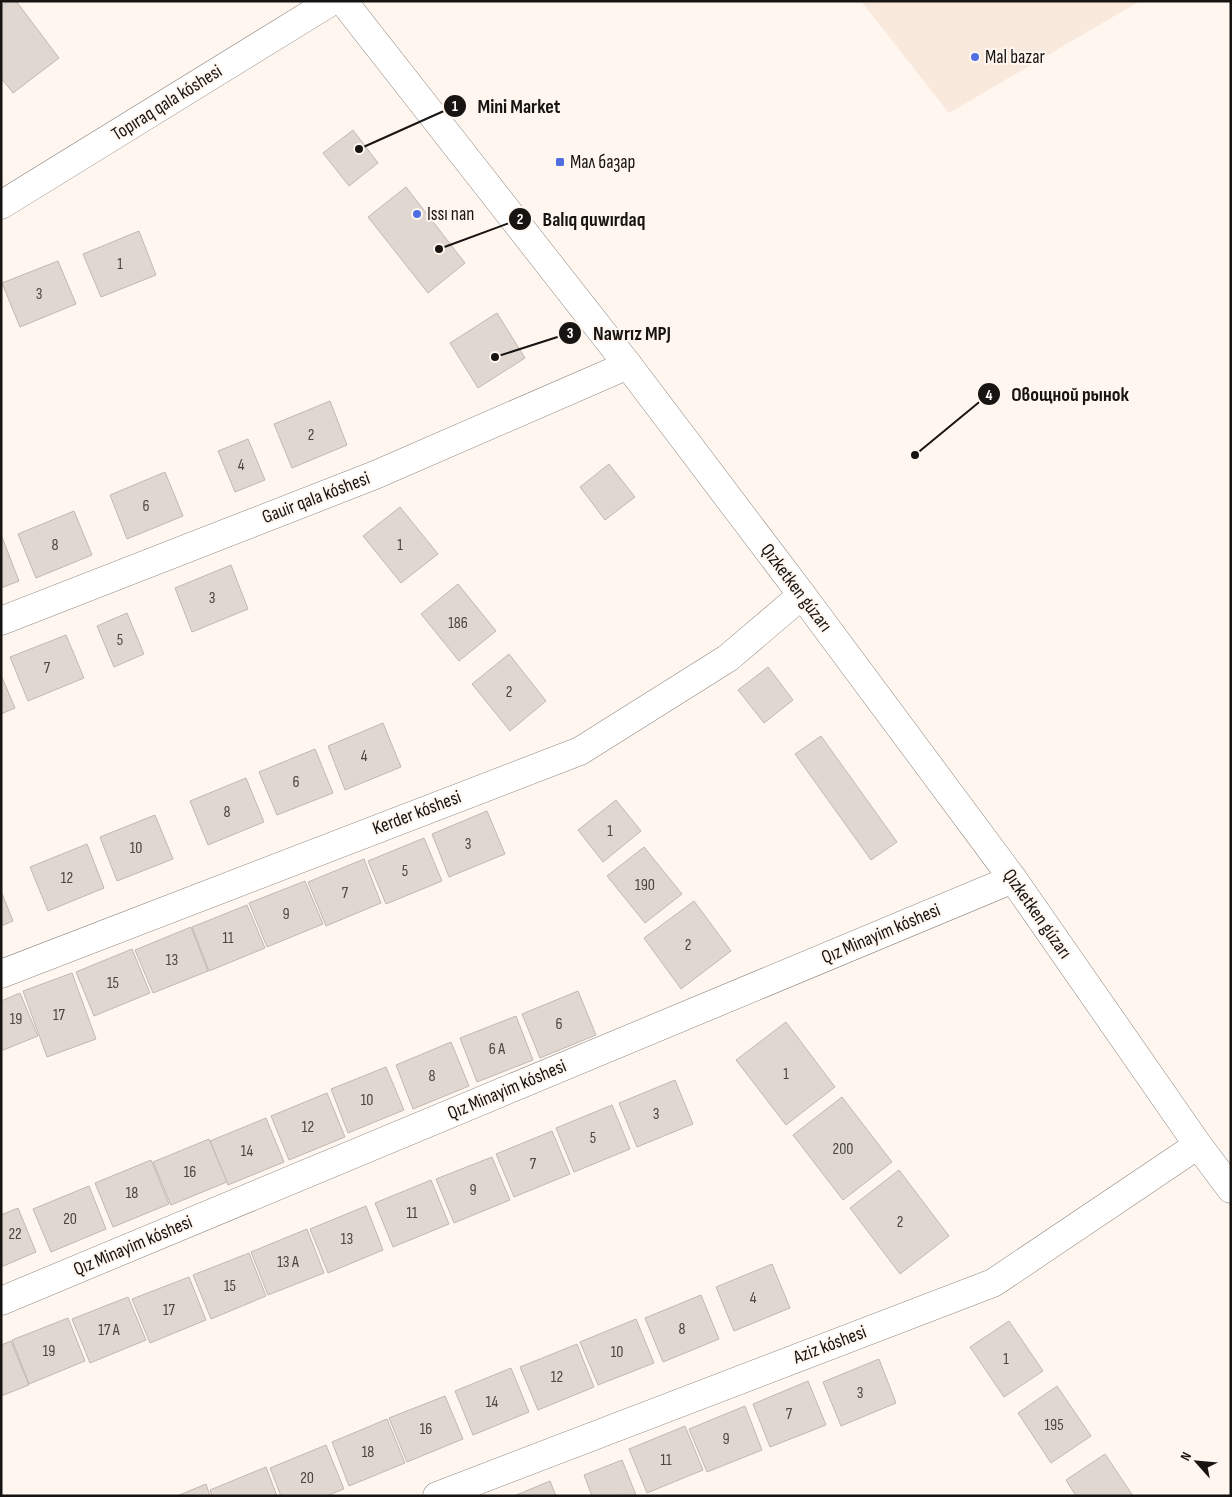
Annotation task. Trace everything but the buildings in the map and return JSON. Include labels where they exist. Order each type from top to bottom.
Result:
[{"type":"street","name":"Topıraq qala kóshesi","points":[[1,205],[332,1]]},
{"type":"street","name":"Qızketken gúzarı","points":[[343,1],[628,365],[802,595],[1013,879],[1198,1145],[1231,1189]]},
{"type":"street","name":"Gauir qala kóshesi","points":[[1,621],[375,475],[628,365]]},
{"type":"street","name":"Kerder kóshesi","points":[[1,974],[580,751],[728,658],[802,595]]},
{"type":"street","name":"Qız Minayim kóshesi","points":[[1,1302],[1013,879]]},
{"type":"street","name":"Aziz kóshesi","points":[[437,1496],[993,1282],[1198,1145]]},
{"type":"shaded area","name":"Mal bazar","points":[[861,1],[1140,1],[949,113]]},
{"type":"place","name":"Mal bazar","points":[[975,57]]},
{"type":"place","name":"Mini Market","points":[[359,149]]},
{"type":"place","name":"Мал базар","points":[[560,162]]},
{"type":"place","name":"Issı nan","points":[[417,214]]},
{"type":"place","name":"Balıq quwırdaq","points":[[439,249]]},
{"type":"place","name":"Nawrız MPJ","points":[[495,357]]},
{"type":"place","name":"Овощной рынок","points":[[915,455]]}]
